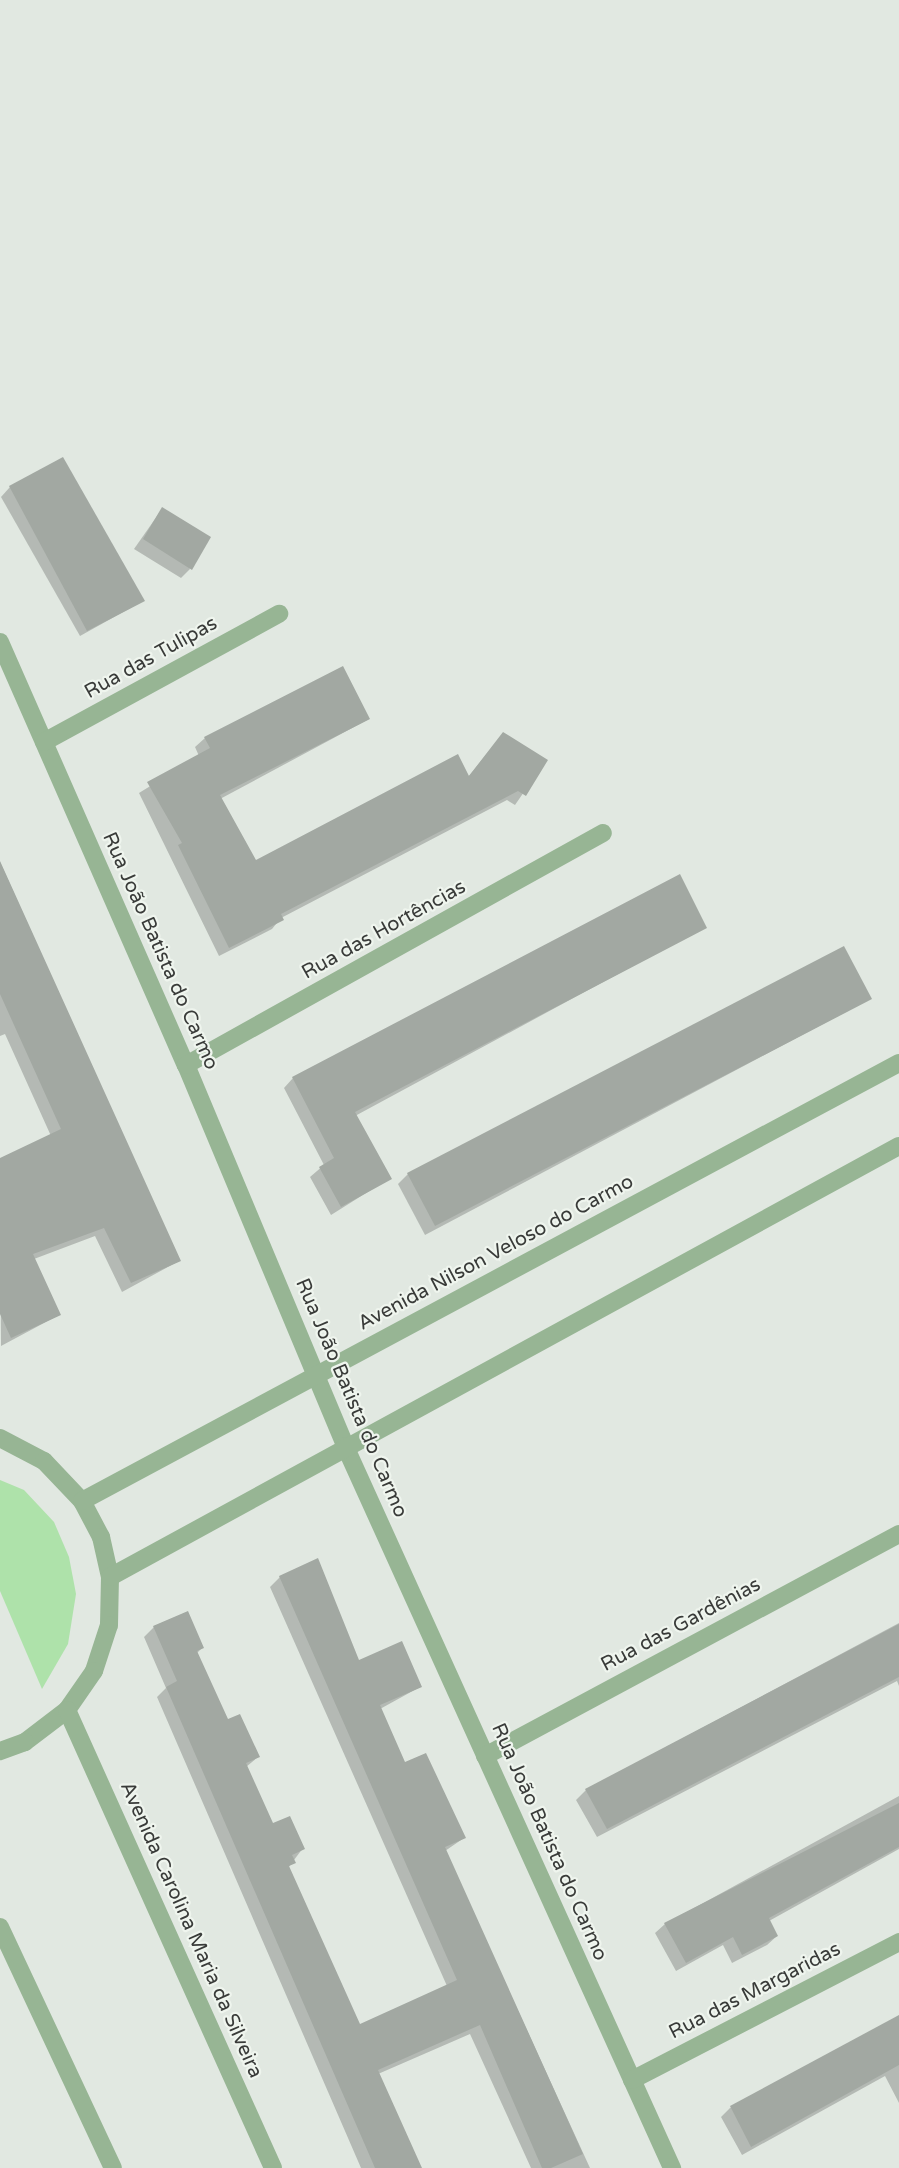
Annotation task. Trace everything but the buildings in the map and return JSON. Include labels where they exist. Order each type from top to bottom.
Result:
[{"type":"street","name":"Rua das Tulipas","points":[[44,742],[279,614]]},
{"type":"street","name":"Rua João Batista do Carmo","points":[[0,642],[186,1065],[345,1446],[672,2168]]},
{"type":"street","name":"Rua das Hortências","points":[[186,1065],[603,833]]},
{"type":"street","name":"Avenida Nilson Veloso do Carmo","points":[[82,1501],[899,1063]]},
{"type":"street","points":[[110,1577],[345,1446],[899,1146]]},
{"type":"street","points":[[0,1438],[44,1461],[82,1501],[101,1537],[110,1577],[109,1625],[94,1671],[67,1710],[25,1742],[0,1751]]},
{"type":"street","name":"Rua das Gardênias","points":[[484,1756],[899,1534]]},
{"type":"street","name":"Avenida Carolina Maria da Silveira","points":[[67,1710],[273,2168]]},
{"type":"street","points":[[0,1927],[113,2168]]},
{"type":"street","name":"Rua das Margaridas","points":[[632,2080],[899,1942]]},
{"type":"green space","points":[[0,1480],[24,1490],[54,1522],[69,1557],[76,1594],[68,1644],[42,1689],[0,1591]]}]
